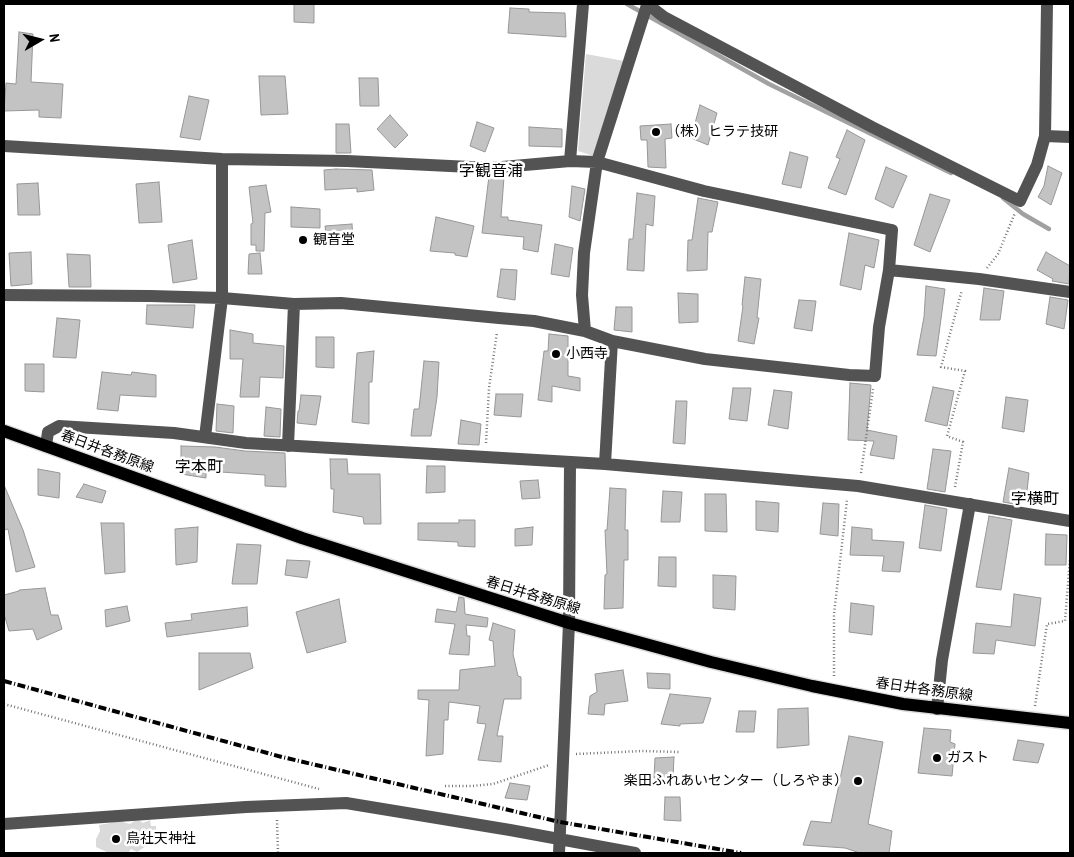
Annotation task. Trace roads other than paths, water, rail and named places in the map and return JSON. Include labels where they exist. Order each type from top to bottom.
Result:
[{"type":"main road","name":"春日井各務原線","points":[[4,431],[302,538],[569,623],[711,662],[812,686],[903,704],[1070,723]]},
{"type":"street","points":[[570,161],[583,4]]},
{"type":"street","points":[[585,331],[582,295],[584,253],[598,162],[647,4],[664,17],[872,127],[1020,201],[1037,165],[1045,136],[1047,4]]},
{"type":"street","points":[[1045,136],[1070,137]]},
{"type":"street","points":[[4,146],[222,158],[347,161],[490,168],[570,161],[598,162],[704,191],[892,230],[889,270],[879,327],[875,376],[849,375],[705,359],[612,341],[585,331],[534,321],[340,303],[294,304],[222,298],[150,296],[4,295]]},
{"type":"street","points":[[205,437],[222,298],[222,158]]},
{"type":"street","points":[[889,270],[965,277],[1070,292]]},
{"type":"street","points":[[288,446],[294,304]]},
{"type":"street","points":[[605,464],[612,341]]},
{"type":"street","points":[[46,446],[48,432],[60,426],[205,437],[246,443],[288,446],[605,464],[853,486],[1070,521]]},
{"type":"street","points":[[559,853],[569,623],[570,462]]},
{"type":"street","points":[[937,708],[942,660],[970,504]]},
{"type":"street","points":[[4,824],[346,803],[635,853]]},
{"type":"waterway","points":[[627,4],[769,84],[951,173]]},
{"type":"waterway","points":[[1003,198],[1023,214],[1049,229]]},
{"type":"railway","points":[[4,681],[282,757],[560,822],[741,853]]},
{"type":"place","name":"（株）ヒラテ技研","points":[[656,132]]},
{"type":"place","name":"観音堂","points":[[303,240]]},
{"type":"place","name":"小西寺","points":[[556,354]]},
{"type":"place","name":"ガスト","points":[[937,758]]},
{"type":"place","name":"楽田ふれあいセンター（しろやま）","points":[[858,781]]},
{"type":"place","name":"烏社天神社","points":[[116,839]]},
{"type":"district","name":"字観音浦","points":[[491,172]]},
{"type":"district","name":"字本町","points":[[199,468]]},
{"type":"district","name":"字横町","points":[[1035,500]]}]
